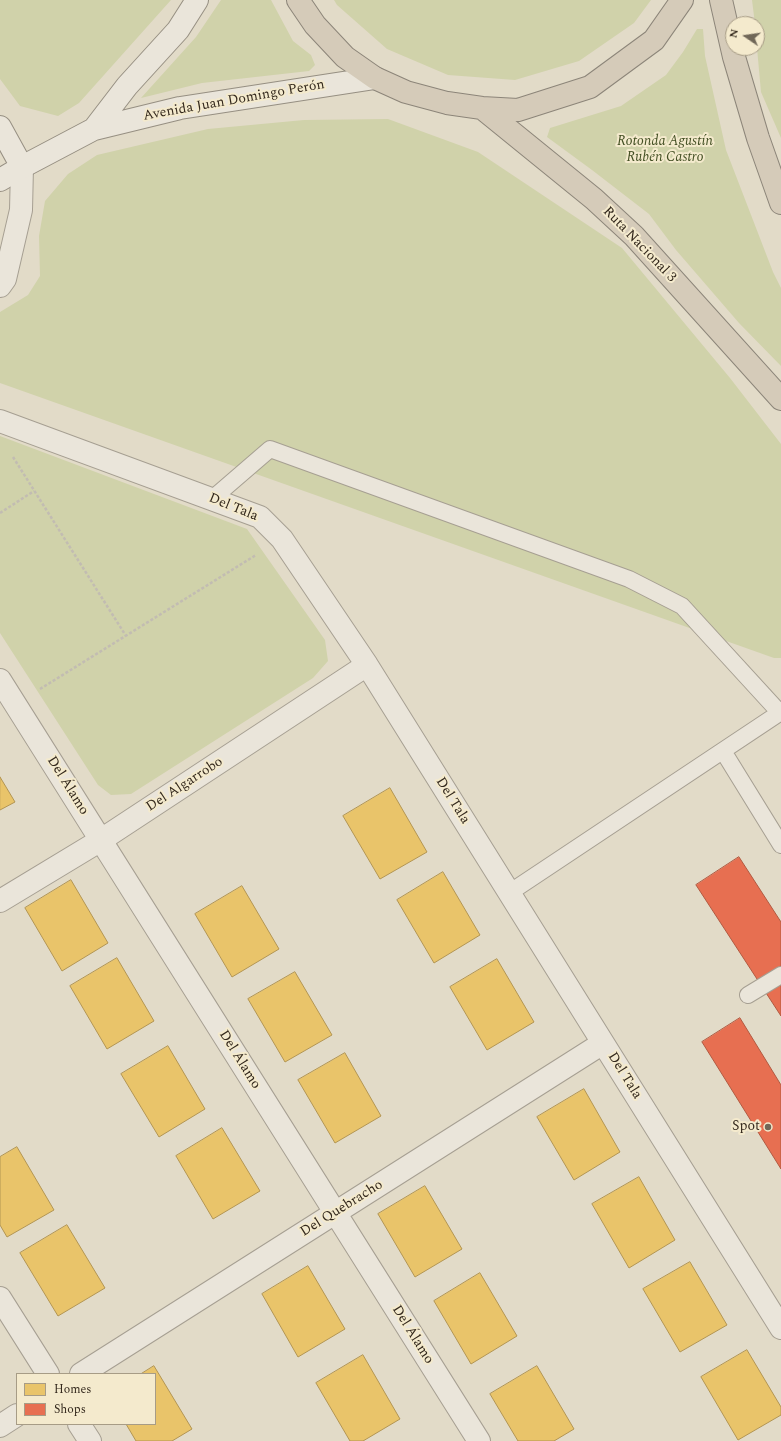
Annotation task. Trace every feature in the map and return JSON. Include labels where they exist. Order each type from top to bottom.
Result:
[{"type":"highway","points":[[298,0],[315,25],[345,57],[375,78],[413,94],[447,103],[482,108],[518,110],[590,87],[654,40],[682,0]]},
{"type":"highway","points":[[721,0],[736,64],[758,138],[781,203]]},
{"type":"highway","name":"Ruta Nacional 3","points":[[482,108],[594,199],[634,236],[781,399]]},
{"type":"street","name":"Avenida Juan Domingo Perón","points":[[94,129],[127,86],[178,30],[197,0]]},
{"type":"street","name":"Avenida Juan Domingo Perón","points":[[0,180],[22,166],[94,129],[180,108],[375,78]]},
{"type":"street","points":[[0,127],[22,166],[21,210],[5,279],[0,286]]},
{"type":"street","name":"Del Tala","points":[[0,421],[260,517],[282,539],[367,664],[781,1328]]},
{"type":"street","name":"Del Algarrobo","points":[[0,901],[101,840],[367,664]]},
{"type":"street","name":"Del Álamo","points":[[0,680],[479,1441]]},
{"type":"street","name":"Del Quebracho","points":[[83,1373],[603,1043]]},
{"type":"street","points":[[0,1298],[47,1373]]},
{"type":"street","points":[[0,1426],[16,1416]]},
{"type":"street","points":[[80,1425],[90,1441]]},
{"type":"lane","points":[[212,499],[270,449],[629,579],[682,606],[781,713],[509,893]]},
{"type":"lane","points":[[723,751],[781,845]]},
{"type":"lane","points":[[748,995],[781,975]]},
{"type":"path","points":[[11,455],[126,636]]},
{"type":"path","points":[[0,513],[34,492]]},
{"type":"path","points":[[15,704],[282,539]]},
{"type":"green space","points":[[0,0],[171,0],[79,103],[58,116],[20,106],[0,79]]},
{"type":"green space","points":[[221,0],[271,0],[293,41],[311,55],[315,65],[309,71],[202,83],[141,98],[196,37]]},
{"type":"green space","points":[[334,0],[651,0],[634,23],[579,61],[515,80],[448,75],[387,49],[337,5]]},
{"type":"green space","points":[[752,0],[781,0],[781,138],[761,92],[758,56],[765,56],[765,16],[754,16]]},
{"type":"green space","name":"Rotonda Agustín Rubén Castro","points":[[697,29],[703,29],[705,56],[726,150],[773,272],[781,288],[781,366],[739,323],[676,250],[649,214],[547,137],[550,128],[621,106],[666,75],[683,52]]},
{"type":"green space","points":[[388,119],[478,152],[622,248],[730,378],[781,444],[781,658],[774,658],[0,383],[0,312],[28,295],[40,276],[39,236],[45,201],[68,174],[97,155],[208,129],[304,120]]},
{"type":"green space","points":[[0,436],[247,529],[325,640],[328,661],[313,678],[131,794],[111,795],[98,785],[0,633]]},
{"type":"building: Homes","points":[[0,777],[15,802],[0,810]]},
{"type":"building: Homes","points":[[390,788],[427,852],[380,879],[343,816]]},
{"type":"building: Homes","points":[[443,872],[480,935],[434,963],[397,900]]},
{"type":"building: Homes","points":[[71,880],[108,943],[62,971],[25,908]]},
{"type":"building: Homes","points":[[242,886],[279,949],[232,977],[195,914]]},
{"type":"building: Homes","points":[[117,958],[154,1021],[107,1049],[70,986]]},
{"type":"building: Homes","points":[[497,959],[534,1022],[487,1050],[450,987]]},
{"type":"building: Homes","points":[[295,972],[332,1035],[285,1062],[248,999]]},
{"type":"building: Homes","points":[[168,1046],[205,1109],[159,1137],[121,1074]]},
{"type":"building: Homes","points":[[345,1053],[381,1116],[335,1143],[298,1080]]},
{"type":"building: Homes","points":[[584,1089],[620,1152],[574,1180],[537,1117]]},
{"type":"building: Homes","points":[[222,1128],[260,1191],[213,1219],[176,1156]]},
{"type":"building: Homes","points":[[17,1147],[54,1210],[7,1237],[0,1225],[0,1157]]},
{"type":"building: Homes","points":[[639,1177],[675,1240],[629,1268],[592,1204]]},
{"type":"building: Homes","points":[[425,1186],[462,1249],[415,1277],[378,1214]]},
{"type":"building: Homes","points":[[67,1225],[105,1288],[58,1316],[20,1253]]},
{"type":"building: Homes","points":[[690,1262],[727,1325],[680,1352],[643,1289]]},
{"type":"building: Homes","points":[[308,1266],[345,1329],[298,1357],[262,1294]]},
{"type":"building: Homes","points":[[480,1273],[517,1336],[471,1364],[434,1301]]},
{"type":"building: Homes","points":[[747,1350],[781,1407],[781,1415],[738,1440],[701,1377]]},
{"type":"building: Homes","points":[[363,1355],[400,1419],[363,1441],[350,1441],[316,1383]]},
{"type":"building: Homes","points":[[154,1366],[192,1429],[172,1441],[136,1441],[127,1425],[156,1425],[156,1373],[143,1373]]},
{"type":"building: Homes","points":[[537,1366],[574,1429],[554,1441],[518,1441],[490,1394]]},
{"type":"building: Shops","points":[[739,857],[781,922],[781,1016],[696,885]]},
{"type":"building: Shops","name":"Spot","points":[[740,1018],[781,1085],[781,1169],[702,1042]]},
{"type":"place","name":"Spot","points":[[768,1127]]}]
